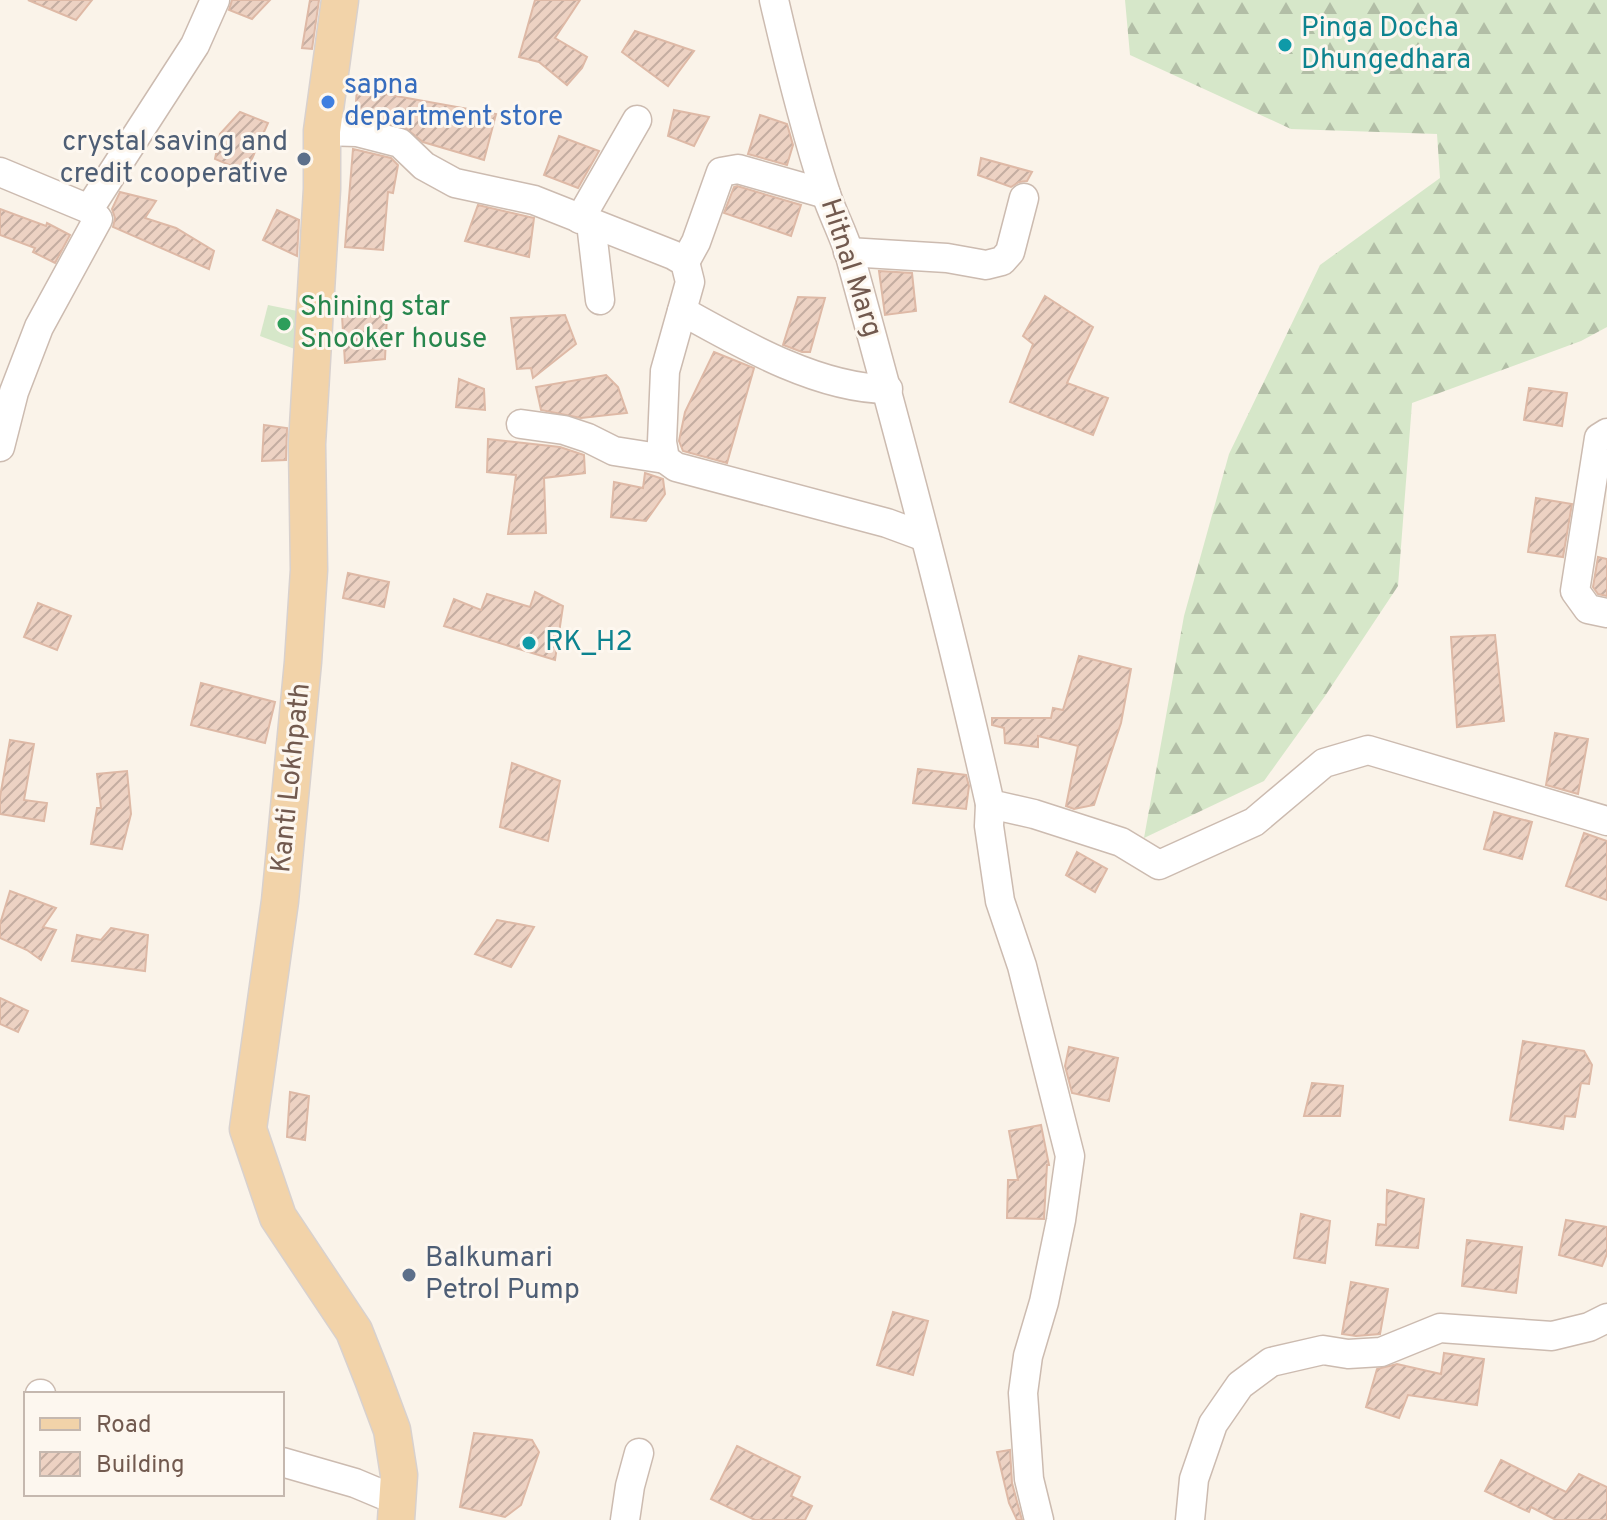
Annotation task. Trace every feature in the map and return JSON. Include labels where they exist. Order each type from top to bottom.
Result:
[{"type":"main road","name":"Kanti Lokhpath","points":[[340,0],[322,131],[322,189],[307,444],[309,570],[303,662],[280,901],[248,1129],[278,1217],[329,1290],[359,1344],[392,1430],[399,1475],[397,1510]]},
{"type":"street","points":[[89,209],[195,45],[215,0]]},
{"type":"street","name":"Hitnal Marg","points":[[774,0],[792,77],[826,194],[848,252],[888,389],[990,804],[989,826],[1000,901],[1022,966],[1070,1156],[1061,1220],[1044,1302],[1028,1356],[1023,1393],[1029,1479],[1039,1520]]},
{"type":"street","points":[[600,300],[585,221],[637,120]]},
{"type":"street","points":[[322,131],[357,132],[400,143],[424,166],[455,183],[534,200],[685,262]]},
{"type":"street","points":[[665,459],[662,442],[665,371],[690,282],[685,262],[696,242],[716,178],[721,172],[738,169],[826,194]]},
{"type":"street","points":[[0,172],[89,209],[98,219],[39,327],[14,392],[0,447]]},
{"type":"street","points":[[848,252],[947,258],[986,265],[1002,261],[1010,252],[1024,198]]},
{"type":"street","points":[[682,311],[795,369],[867,389],[888,389]]},
{"type":"street","points":[[521,424],[564,430],[614,451],[665,459],[676,467],[887,523],[925,537]]},
{"type":"street","points":[[1607,433],[1599,438],[1575,591],[1588,609],[1607,613]]},
{"type":"street","points":[[990,804],[1034,814],[1121,842],[1159,865],[1254,822],[1324,763],[1368,750],[1607,821]]},
{"type":"street","points":[[1190,1520],[1194,1479],[1213,1424],[1240,1385],[1271,1362],[1323,1350],[1348,1354],[1381,1352],[1440,1328],[1552,1336],[1589,1327],[1607,1318]]},
{"type":"street","points":[[625,1520],[639,1453]]},
{"type":"street","points":[[284,1463],[355,1483],[397,1510]]},
{"type":"green space","points":[[1125,0],[1607,0],[1607,327],[1581,341],[1412,403],[1398,586],[1264,781],[1144,838],[1184,616],[1229,454],[1320,265],[1440,178],[1437,134],[1291,129],[1130,55]]},
{"type":"green space","name":"Shining star Snooker house","points":[[268,305],[307,313],[300,351],[260,336]]},
{"type":"building","points":[[28,0],[92,0],[76,20]]},
{"type":"building","points":[[232,0],[270,0],[252,19],[229,10]]},
{"type":"building","points":[[310,0],[319,0],[312,49],[302,48]]},
{"type":"building","points":[[535,0],[580,0],[555,38],[587,57],[567,85],[539,62],[519,57]]},
{"type":"building","points":[[635,31],[694,51],[668,86],[622,52]]},
{"type":"building","points":[[357,89],[496,114],[484,160],[423,142],[404,127],[355,115]]},
{"type":"building","points":[[674,110],[709,117],[694,146],[668,136]]},
{"type":"building","points":[[240,112],[268,123],[246,172],[215,159],[220,134]]},
{"type":"building","points":[[760,115],[787,124],[793,145],[787,165],[748,154]]},
{"type":"building","points":[[559,136],[599,151],[578,188],[544,175]]},
{"type":"building","points":[[353,149],[391,158],[398,165],[393,193],[388,192],[383,250],[345,247]]},
{"type":"building","points":[[981,158],[1032,172],[1027,181],[1011,187],[978,175]]},
{"type":"building","points":[[737,186],[801,205],[791,236],[724,213]]},
{"type":"building","points":[[120,192],[156,201],[145,218],[176,228],[214,251],[209,269],[113,227],[115,218],[112,209]]},
{"type":"building","points":[[478,205],[534,218],[529,257],[465,241]]},
{"type":"building","points":[[0,209],[46,226],[47,223],[70,235],[55,263],[33,252],[35,248],[0,235]]},
{"type":"building","points":[[277,210],[299,220],[297,256],[263,240]]},
{"type":"building","points":[[879,271],[912,273],[916,311],[885,315]]},
{"type":"building","points":[[1045,296],[1093,327],[1067,383],[1108,398],[1093,435],[1010,402],[1033,344],[1023,336]]},
{"type":"building","points":[[798,297],[825,298],[810,352],[783,345]]},
{"type":"building","points":[[387,315],[385,359],[345,363],[342,316]]},
{"type":"building","points":[[565,315],[576,344],[533,378],[531,368],[517,369],[511,318]]},
{"type":"building","points":[[714,352],[754,368],[727,463],[683,451],[679,441],[685,412]]},
{"type":"building","points":[[606,375],[618,387],[627,413],[581,418],[541,410],[536,387]]},
{"type":"building","points":[[459,379],[484,389],[485,410],[456,407]]},
{"type":"building","points":[[1529,388],[1567,393],[1562,426],[1524,420]]},
{"type":"building","points":[[264,425],[287,428],[286,460],[262,461]]},
{"type":"building","points":[[488,439],[560,447],[584,455],[585,473],[544,478],[546,533],[508,534],[516,475],[487,472]]},
{"type":"building","points":[[645,473],[663,479],[665,494],[646,521],[611,517],[614,482],[643,488]]},
{"type":"building","points":[[1536,498],[1572,504],[1563,557],[1528,552]]},
{"type":"building","points":[[1598,557],[1607,559],[1607,596],[1598,594],[1593,587]]},
{"type":"building","points":[[348,573],[389,582],[384,607],[343,598]]},
{"type":"building","name":"RK_H2","points":[[535,592],[563,606],[555,660],[444,626],[454,599],[481,610],[487,594],[530,607]]},
{"type":"building","points":[[38,603],[71,616],[57,650],[24,637]]},
{"type":"building","points":[[1495,635],[1504,721],[1457,727],[1451,637]]},
{"type":"building","points":[[1079,656],[1131,669],[1121,723],[1094,805],[1074,809],[1066,806],[1078,746],[1038,736],[1038,747],[1005,743],[1004,728],[992,725],[992,718],[1051,718],[1053,708],[1063,710]]},
{"type":"building","points":[[201,683],[275,702],[265,743],[191,725]]},
{"type":"building","points":[[1555,733],[1588,739],[1578,794],[1546,785]]},
{"type":"building","points":[[10,740],[34,744],[24,800],[47,803],[44,821],[0,814]]},
{"type":"building","points":[[512,763],[560,781],[548,841],[500,827]]},
{"type":"building","points":[[918,769],[966,775],[969,786],[966,809],[913,803]]},
{"type":"building","points":[[127,771],[131,814],[122,849],[91,844],[97,808],[101,808],[97,774]]},
{"type":"building","points":[[1494,812],[1532,822],[1522,859],[1484,849]]},
{"type":"building","points":[[1584,833],[1607,841],[1607,900],[1566,886]]},
{"type":"building","points":[[1077,852],[1107,869],[1095,892],[1066,875]]},
{"type":"building","points":[[10,891],[56,908],[43,927],[56,930],[41,960],[0,938],[0,924]]},
{"type":"building","points":[[497,920],[534,927],[511,967],[475,954]]},
{"type":"building","points":[[111,928],[148,935],[145,971],[72,961],[77,935],[101,940]]},
{"type":"building","points":[[0,998],[28,1011],[18,1032],[0,1024]]},
{"type":"building","points":[[1523,1041],[1584,1051],[1592,1065],[1589,1084],[1581,1083],[1575,1117],[1565,1116],[1563,1129],[1510,1120]]},
{"type":"building","points":[[1069,1047],[1118,1058],[1109,1101],[1072,1093],[1065,1066]]},
{"type":"building","points":[[1312,1083],[1343,1086],[1340,1116],[1304,1116]]},
{"type":"building","points":[[290,1092],[309,1096],[305,1140],[287,1137]]},
{"type":"building","points":[[1041,1125],[1049,1165],[1044,1219],[1007,1218],[1008,1180],[1018,1180],[1009,1131]]},
{"type":"building","points":[[1387,1190],[1424,1199],[1418,1248],[1376,1245],[1378,1224],[1386,1225]]},
{"type":"building","points":[[1301,1214],[1330,1221],[1325,1263],[1294,1258]]},
{"type":"building","points":[[1566,1220],[1607,1227],[1607,1254],[1602,1266],[1559,1255]]},
{"type":"building","points":[[1467,1240],[1522,1247],[1516,1293],[1462,1286]]},
{"type":"building","points":[[1351,1282],[1388,1289],[1380,1334],[1342,1334]]},
{"type":"building","points":[[893,1312],[928,1321],[913,1375],[877,1365]]},
{"type":"building","points":[[1444,1353],[1484,1359],[1477,1405],[1408,1395],[1399,1418],[1366,1407],[1377,1369],[1397,1364],[1441,1374]]},
{"type":"building","points":[[474,1433],[532,1440],[539,1452],[521,1505],[505,1517],[460,1507]]},
{"type":"building","points":[[737,1446],[800,1477],[791,1496],[812,1506],[805,1520],[755,1520],[711,1499]]},
{"type":"building","points":[[1010,1450],[1012,1483],[1022,1520],[1017,1520],[1009,1503],[997,1452]]},
{"type":"building","points":[[1501,1460],[1566,1492],[1579,1474],[1607,1487],[1607,1520],[1556,1520],[1531,1507],[1529,1512],[1485,1491]]},
{"type":"place","name":"Pinga Docha Dhungedhara","points":[[1285,45]]},
{"type":"place","name":"sapna department store","points":[[328,102]]},
{"type":"place","name":"crystal saving and credit cooperative","points":[[304,159]]},
{"type":"place","name":"Shining star Snooker house","points":[[284,324]]},
{"type":"place","name":"RK_H2","points":[[529,643]]},
{"type":"place","name":"Balkumari Petrol Pump","points":[[409,1275]]}]
